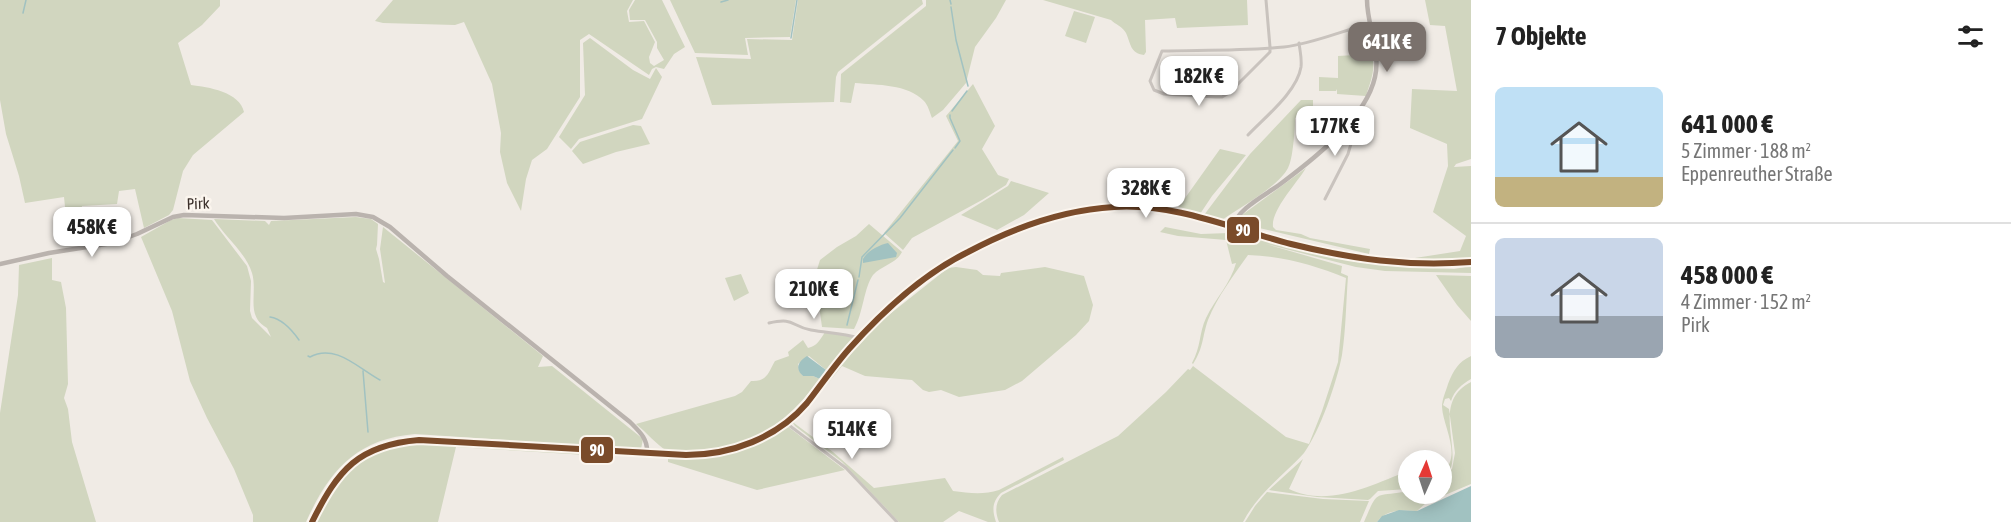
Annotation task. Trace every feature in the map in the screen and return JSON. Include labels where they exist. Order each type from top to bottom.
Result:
[{"type":"main road","points":[[1233,227],[1240,213],[1297,171],[1339,134],[1367,98],[1375,76],[1377,54],[1367,0]]},
{"type":"main road","points":[[312,522],[326,494],[346,469],[370,451],[399,442],[419,440],[686,455],[717,453],[751,443],[786,423],[805,405],[859,338],[893,304],[965,253],[1011,231],[1058,216],[1115,207],[1140,207],[1184,213],[1290,243],[1367,260],[1414,264],[1471,262]]},
{"type":"main road","name":"Pirk","points":[[0,264],[112,243],[173,217],[184,215],[284,218],[356,214],[373,217],[381,220],[464,290],[630,422],[645,438],[648,445],[647,453]]},
{"type":"street","points":[[1266,0],[1270,47],[1270,52],[1234,89],[1222,97],[1164,94],[1154,90],[1150,81],[1162,51],[1270,47],[1299,43],[1370,24]]},
{"type":"street","points":[[1248,135],[1290,91],[1297,80],[1302,64],[1299,43]]},
{"type":"street","points":[[1325,199],[1348,154],[1357,122],[1357,113]]},
{"type":"street","points":[[770,323],[785,320],[805,328],[837,332],[859,338]]},
{"type":"street","points":[[786,423],[846,468],[897,522]]},
{"type":"green space","points":[[0,0],[220,0],[220,6],[202,25],[178,43],[191,85],[214,89],[230,95],[241,105],[244,112],[193,155],[183,171],[173,210],[169,215],[144,228],[135,189],[119,191],[117,204],[82,206],[79,223],[67,226],[64,197],[25,203],[6,134],[0,100]]},
{"type":"green space","points":[[393,0],[633,0],[627,11],[629,22],[644,21],[655,42],[649,57],[650,63],[654,66],[664,60],[657,48],[657,42],[645,20],[630,20],[629,10],[635,0],[662,0],[685,47],[674,54],[664,69],[656,67],[649,75],[589,34],[580,40],[580,97],[547,149],[532,160],[526,179],[521,211],[507,183],[500,152],[501,133],[492,84],[464,22],[455,25],[375,21]]},
{"type":"green space","points":[[670,0],[796,0],[790,37],[745,38],[748,55],[695,53]]},
{"type":"green space","points":[[798,0],[922,0],[923,4],[838,72],[834,102],[712,105],[696,57],[751,59],[747,39],[792,40]]},
{"type":"green space","points":[[926,0],[1006,0],[975,47],[966,83],[943,110],[932,118],[928,107],[917,95],[892,86],[855,83],[851,103],[840,102],[841,74],[926,6]]},
{"type":"green space","points":[[1043,0],[1247,0],[1248,25],[1177,28],[1175,18],[1145,20],[1146,52],[1144,55],[1133,50],[1125,31],[1111,20]]},
{"type":"green space","points":[[1425,0],[1471,0],[1471,159],[1456,164],[1454,167],[1471,166],[1471,259],[1415,261],[1415,258],[1460,251],[1466,236],[1433,212],[1448,166],[1447,144],[1410,128],[1412,89],[1457,91],[1445,26],[1430,25]]},
{"type":"green space","points":[[1074,11],[1095,17],[1086,43],[1065,36]]},
{"type":"green space","points":[[590,38],[633,70],[650,79],[656,68],[662,77],[642,119],[579,139],[571,149],[559,137],[585,95],[583,43]]},
{"type":"green space","points":[[1371,54],[1373,70],[1366,96],[1337,94],[1337,89],[1336,91],[1319,91],[1319,77],[1338,78],[1338,56]]},
{"type":"green space","points":[[973,84],[995,126],[982,149],[998,175],[1009,179],[1006,185],[982,200],[912,238],[903,250],[884,233],[958,141],[946,116]]},
{"type":"green space","points":[[1301,100],[1313,100],[1313,108],[1305,109],[1295,118],[1291,158],[1283,175],[1268,189],[1222,220],[1204,215],[1250,154]]},
{"type":"green space","points":[[633,125],[641,126],[650,144],[616,152],[583,164],[572,151],[580,142]]},
{"type":"green space","points":[[1220,149],[1246,155],[1200,214],[1178,208]]},
{"type":"green space","points":[[1306,168],[1280,205],[1273,220],[1273,227],[1276,230],[1301,234],[1310,238],[1370,249],[1369,254],[1242,224],[1240,217],[1242,215]]},
{"type":"green space","points":[[1011,181],[1049,193],[1024,215],[997,230],[961,215],[1008,186]]},
{"type":"green space","points":[[356,217],[371,219],[378,224],[376,249],[383,282],[385,283],[380,249],[383,227],[543,356],[538,367],[552,366],[643,439],[641,449],[415,434],[394,437],[376,443],[347,461],[324,487],[306,522],[253,522],[253,515],[234,469],[190,381],[172,311],[141,237],[178,218],[212,220],[247,266],[251,281],[250,311],[252,318],[271,337],[254,311],[253,281],[249,266],[214,219],[265,221],[269,225],[271,221]]},
{"type":"green space","points":[[869,224],[902,252],[873,275],[854,329],[822,327],[815,276],[820,260],[856,236]]},
{"type":"green space","points":[[1165,227],[1201,234],[1229,233],[1257,237],[1356,262],[1454,269],[1471,266],[1471,273],[1385,271],[1356,267],[1266,244],[1342,266],[1341,273],[1348,276],[1344,335],[1342,355],[1332,392],[1310,444],[1263,494],[1243,522],[999,522],[996,508],[1002,495],[1118,436],[1193,366],[1286,437],[1309,444],[1338,362],[1346,278],[1298,262],[1248,255],[1212,311],[1193,364],[1206,318],[1236,263],[1232,264],[1226,240],[1178,236],[1160,232]]},
{"type":"green space","points":[[52,258],[52,280],[61,282],[66,308],[68,384],[64,398],[68,409],[72,442],[96,522],[0,522],[0,413],[18,295],[19,265]]},
{"type":"green space","points":[[1045,267],[1084,276],[1093,305],[1089,321],[1022,381],[1005,390],[959,397],[941,390],[929,392],[923,390],[912,380],[865,376],[842,366],[794,423],[833,452],[874,488],[945,478],[953,491],[987,493],[999,490],[1063,457],[1064,460],[1001,493],[994,506],[996,522],[988,522],[959,511],[943,522],[899,522],[842,462],[795,426],[793,423],[793,420],[876,325],[948,268],[977,270],[983,275],[1000,276],[1001,273]]},
{"type":"green space","points":[[741,274],[749,293],[734,301],[725,278]]},
{"type":"green space","points":[[1436,275],[1471,276],[1471,321],[1457,305]]},
{"type":"green space","points":[[825,332],[852,337],[852,339],[821,378],[806,396],[773,426],[754,438],[731,447],[704,452],[675,453],[667,451],[636,424],[735,396],[742,392],[751,381],[764,378],[775,361],[789,356],[788,352],[803,340],[808,348],[811,347],[820,340]],"holes":[[[809,356],[826,370],[820,379],[803,376],[798,364]]]},
{"type":"green space","points":[[1471,356],[1471,379],[1459,388],[1451,401],[1449,398],[1445,399],[1443,405],[1449,409],[1455,453],[1452,469],[1452,450],[1442,407],[1448,384],[1454,371]]},
{"type":"green space","points":[[1471,382],[1471,484],[1452,492],[1450,418],[1452,404],[1458,392]]},
{"type":"green space","points":[[784,426],[845,470],[757,490],[668,462],[668,456],[704,457],[731,451]]},
{"type":"green space","points":[[394,445],[451,445],[573,451],[587,455],[456,447],[438,522],[313,522],[329,493],[349,468],[366,455]]},
{"type":"green space","points":[[1303,459],[1289,489],[1304,494],[1319,496],[1350,492],[1398,475],[1398,490],[1378,491],[1368,500],[1317,497],[1269,490]]},
{"type":"green space","points":[[1267,492],[1323,499],[1369,501],[1360,522],[1245,522]]},
{"type":"green space","points":[[1398,493],[1398,504],[1425,504],[1417,511],[1395,511],[1385,515],[1377,522],[1364,522],[1372,503],[1383,495]]},
{"type":"water","points":[[888,243],[897,253],[896,257],[863,263],[863,259],[870,251]]},
{"type":"water","points":[[807,356],[826,370],[820,379],[803,376],[800,373],[798,367]]},
{"type":"water","points":[[1471,486],[1471,522],[1377,522],[1382,516],[1399,510],[1417,511],[1432,504],[1452,504],[1452,495]]},
{"type":"waterway","points":[[23,13],[26,0]]},
{"type":"waterway","points":[[721,2],[728,0]]},
{"type":"waterway","points":[[791,38],[797,0]]},
{"type":"waterway","points":[[950,0],[951,4]]},
{"type":"waterway","points":[[951,7],[956,40],[968,86]]},
{"type":"waterway","points":[[952,111],[967,91]]},
{"type":"waterway","points":[[950,115],[960,141],[955,148]]},
{"type":"waterway","points":[[859,277],[862,257],[900,218],[953,150]]},
{"type":"waterway","points":[[847,325],[858,280]]},
{"type":"waterway","points":[[270,317],[283,323],[299,340]]},
{"type":"waterway","points":[[308,356],[319,353],[337,355],[380,380]]},
{"type":"waterway","points":[[363,371],[368,432]]},
{"type":"transit line","name":"90","points":[[312,522],[331,488],[352,463],[365,454],[398,443],[419,440],[686,455],[720,452],[752,442],[782,426],[795,415],[862,335],[889,308],[935,271],[1003,235],[1057,216],[1114,207],[1160,209],[1204,218],[1291,244],[1336,254],[1402,262],[1471,262]]}]
